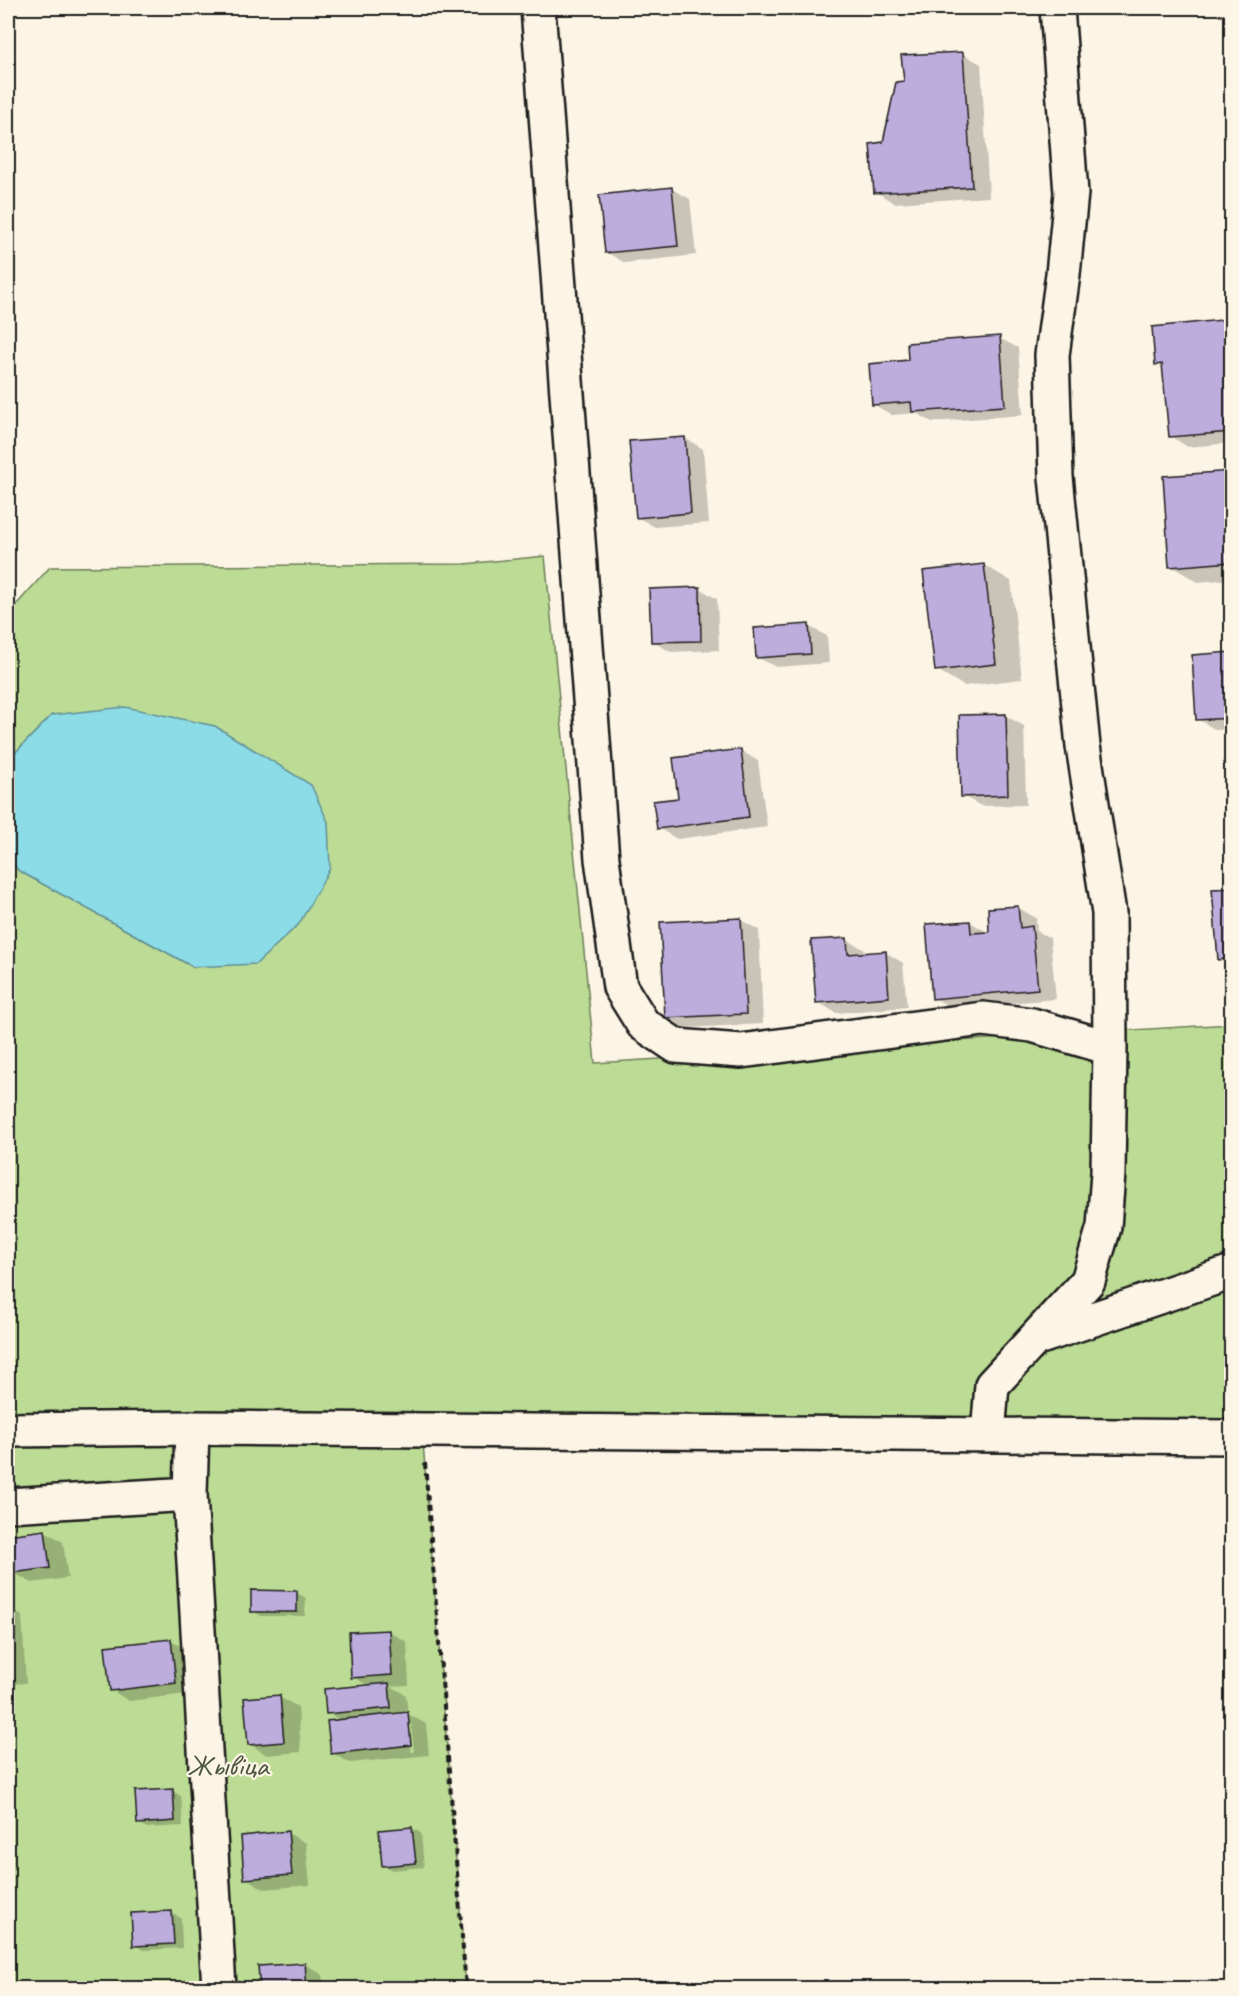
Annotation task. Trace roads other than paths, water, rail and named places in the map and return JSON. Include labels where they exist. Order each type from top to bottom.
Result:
[{"type":"street","points":[[538,8],[602,859],[620,987],[643,1024],[676,1046],[741,1051],[983,1019],[1032,1024],[1110,1048]]},
{"type":"street","points":[[988,1435],[992,1385],[1088,1281],[1104,1227],[1110,1048],[1109,913],[1083,747],[1056,477],[1052,355],[1071,193],[1057,8]]},
{"type":"street","points":[[1032,1340],[1232,1272]]},
{"type":"street","points":[[192,1428],[190,1494],[219,1989]]},
{"type":"street","points":[[8,1430],[192,1428],[1232,1437]]},
{"type":"street","points":[[8,1505],[190,1494]]},
{"type":"water","points":[[125,707],[215,726],[311,785],[328,822],[330,868],[299,924],[256,964],[193,967],[19,871],[8,858],[8,760],[52,715]]},
{"type":"park label","name":"Жывіца","points":[[228,1765]]}]
